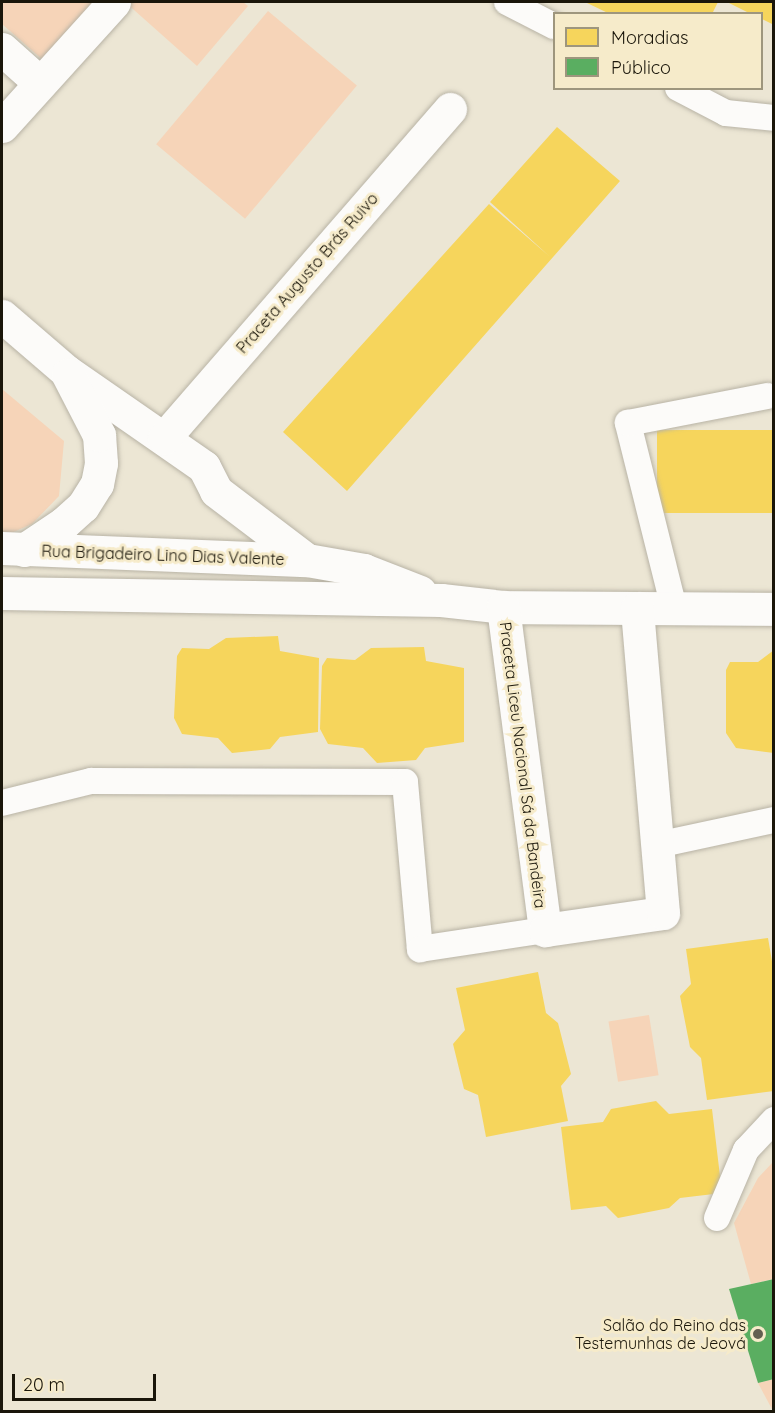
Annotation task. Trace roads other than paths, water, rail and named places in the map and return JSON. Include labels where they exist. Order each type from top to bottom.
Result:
[{"type":"street","points":[[2,126],[114,2]]},
{"type":"street","points":[[2,49],[40,83]]},
{"type":"street","name":"Praceta Augusto Brás Ruivo","points":[[164,438],[450,109]]},
{"type":"street","name":"Rua Brigadeiro Lino Dias Valente","points":[[2,316],[66,371],[204,467],[216,492],[307,560]]},
{"type":"street","name":"Rua Brigadeiro Lino Dias Valente","points":[[13,549],[64,523],[83,506],[97,484],[101,463],[99,435],[66,371]]},
{"type":"street","name":"Rua Brigadeiro Lino Dias Valente","points":[[13,549],[307,560],[364,570],[441,600]]},
{"type":"street","name":"Rua Brigadeiro Lino Dias Valente","points":[[2,593],[441,600],[502,607],[774,609]]},
{"type":"street","name":"Praceta Liceu Nacional Sá da Bandeira","points":[[502,607],[545,930],[663,913],[638,608]]},
{"type":"lane","points":[[507,2],[553,25]]},
{"type":"lane","points":[[682,90],[726,113],[774,118]]},
{"type":"lane","points":[[674,608],[628,423],[767,396]]},
{"type":"lane","points":[[2,803],[91,781],[405,782],[420,949],[545,930]]},
{"type":"lane","points":[[657,845],[774,820]]},
{"type":"lane","points":[[717,1218],[746,1150],[774,1120]]},
{"type":"place","name":"Salão do Reino das Testemunhas de Jeová","points":[[758,1334]]}]
